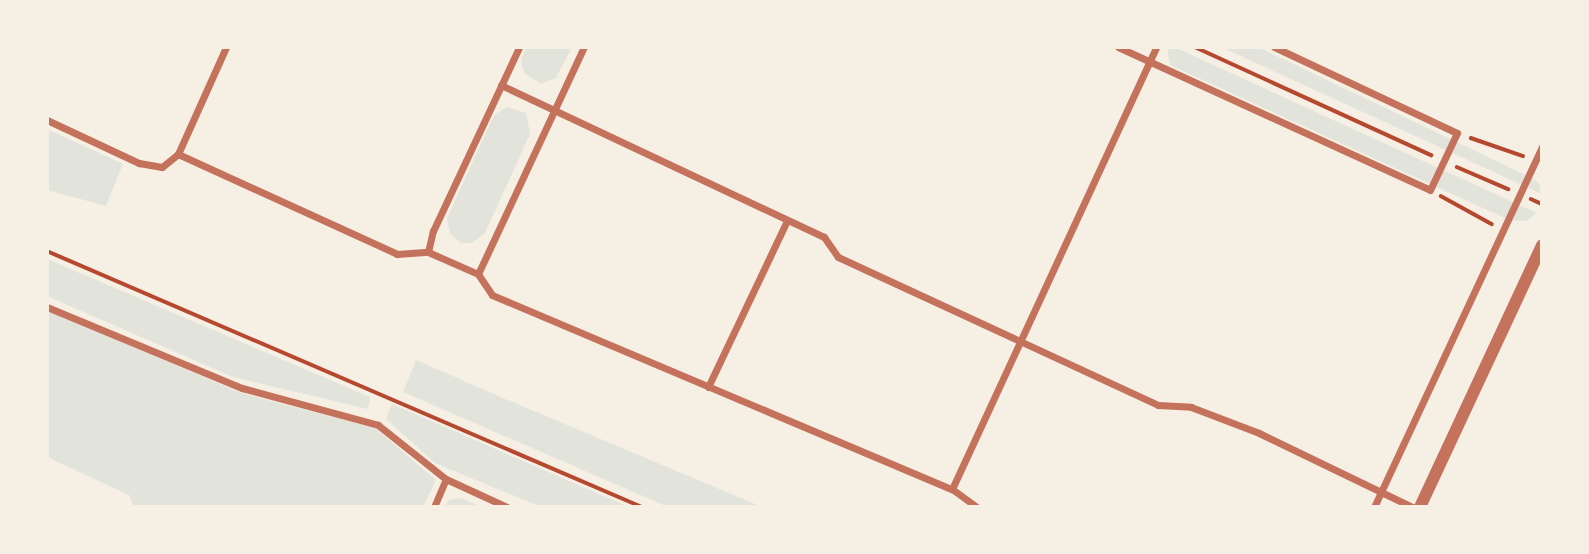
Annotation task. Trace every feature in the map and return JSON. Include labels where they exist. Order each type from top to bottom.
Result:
[{"type":"street","points":[[47,120],[139,163],[162,167],[178,154],[226,47]]},
{"type":"street","points":[[428,252],[433,231],[519,47]]},
{"type":"street","points":[[478,274],[584,47]]},
{"type":"street","points":[[1118,47],[1430,190],[1457,133],[1274,47]]},
{"type":"street","points":[[952,489],[1156,47]]},
{"type":"street","points":[[501,85],[824,237],[838,257],[1158,405],[1191,407],[1259,433],[1412,507]]},
{"type":"street","points":[[1374,507],[1542,146]]},
{"type":"street","points":[[178,154],[397,254],[428,252],[478,274],[492,295],[952,489],[977,507]]},
{"type":"street","points":[[708,387],[787,220]]},
{"type":"street","points":[[1420,507],[1542,245]]},
{"type":"street","points":[[47,307],[242,388],[378,425],[446,479],[508,507]]},
{"type":"street","points":[[434,507],[446,479]]},
{"type":"path","points":[[1195,47],[1519,195]]},
{"type":"path","points":[[1457,133],[1535,160]]},
{"type":"path","points":[[1430,190],[1504,230]]},
{"type":"path","points":[[47,251],[642,507]]},
{"type":"shaded area","points":[[526,47],[572,47],[556,78],[541,84],[524,73],[521,61]]},
{"type":"shaded area","points":[[1167,47],[1174,47],[1537,213],[1526,221],[1509,220],[1170,65]]},
{"type":"shaded area","points":[[1221,47],[1258,47],[1532,178],[1542,186],[1542,194]]},
{"type":"shaded area","points":[[507,107],[526,113],[530,134],[485,233],[472,243],[461,243],[450,234],[447,218],[494,115]]},
{"type":"shaded area","points":[[47,129],[123,164],[106,206],[47,190]]},
{"type":"shaded area","points":[[47,259],[370,397],[368,409],[233,377],[47,296]]},
{"type":"shaded area","points":[[47,310],[241,393],[375,428],[436,480],[423,507],[134,507],[129,495],[47,457]]},
{"type":"shaded area","points":[[416,360],[762,507],[668,507],[403,392]]},
{"type":"shaded area","points":[[392,404],[629,507],[541,507],[435,463],[386,419]]},
{"type":"shaded area","points":[[461,498],[481,507],[444,507],[449,500]]}]
